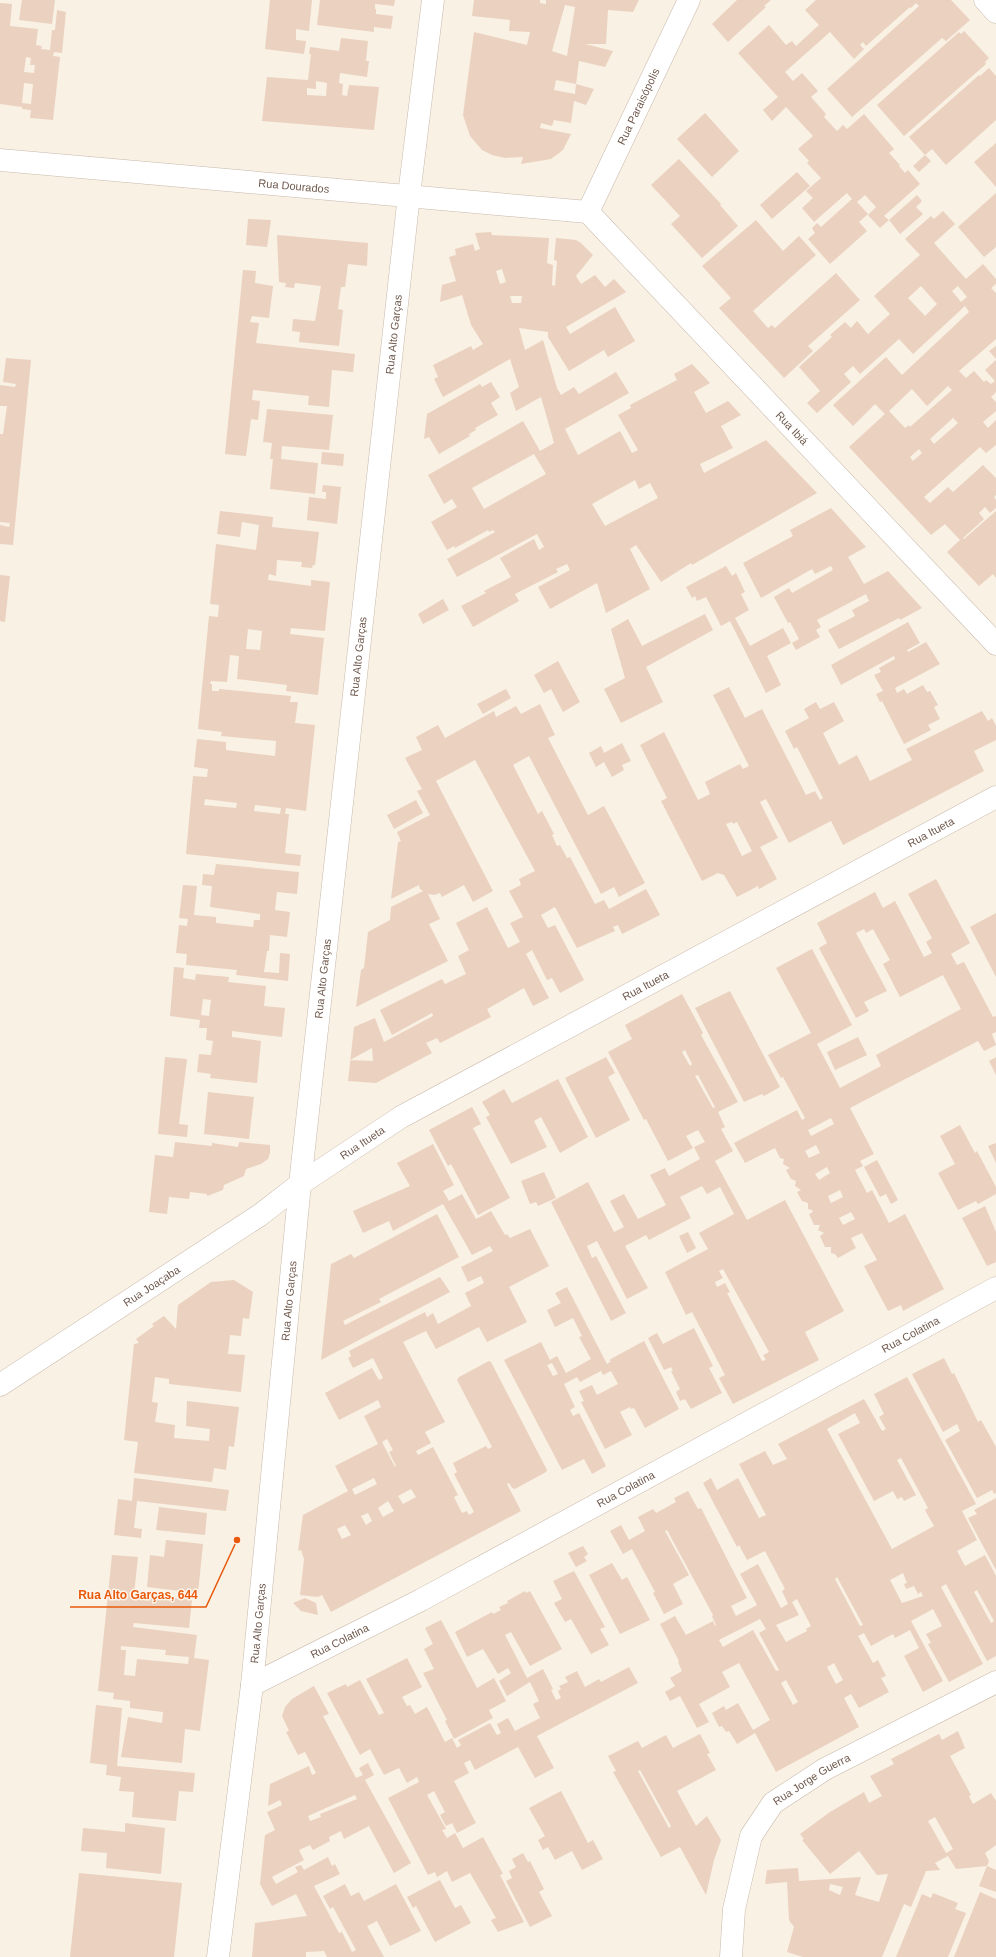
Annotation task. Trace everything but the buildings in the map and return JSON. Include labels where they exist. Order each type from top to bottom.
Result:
[{"type":"street","name":"Rua Alto Garças","points":[[218,1957],[252,1685],[300,1184],[409,195],[433,0]]},
{"type":"street","name":"Rua Paraisópolis","points":[[588,212],[689,0]]},
{"type":"street","points":[[985,0],[996,12]]},
{"type":"street","name":"Rua Dourados","points":[[0,160],[588,212]]},
{"type":"street","name":"Rua Ibiá","points":[[588,212],[996,644]]},
{"type":"street","name":"Rua Itueta","points":[[300,1184],[401,1116],[996,798]]},
{"type":"street","name":"Rua Joaçaba","points":[[0,1385],[260,1215],[300,1184]]},
{"type":"street","name":"Rua Colatina","points":[[252,1685],[421,1600],[996,1288]]},
{"type":"street","name":"Rua Jorge Guerra","points":[[731,1957],[734,1909],[751,1836],[772,1803],[825,1769],[996,1682]]},
{"type":"place","name":"Rua Alto Garças, 644","points":[[237,1540]]}]
